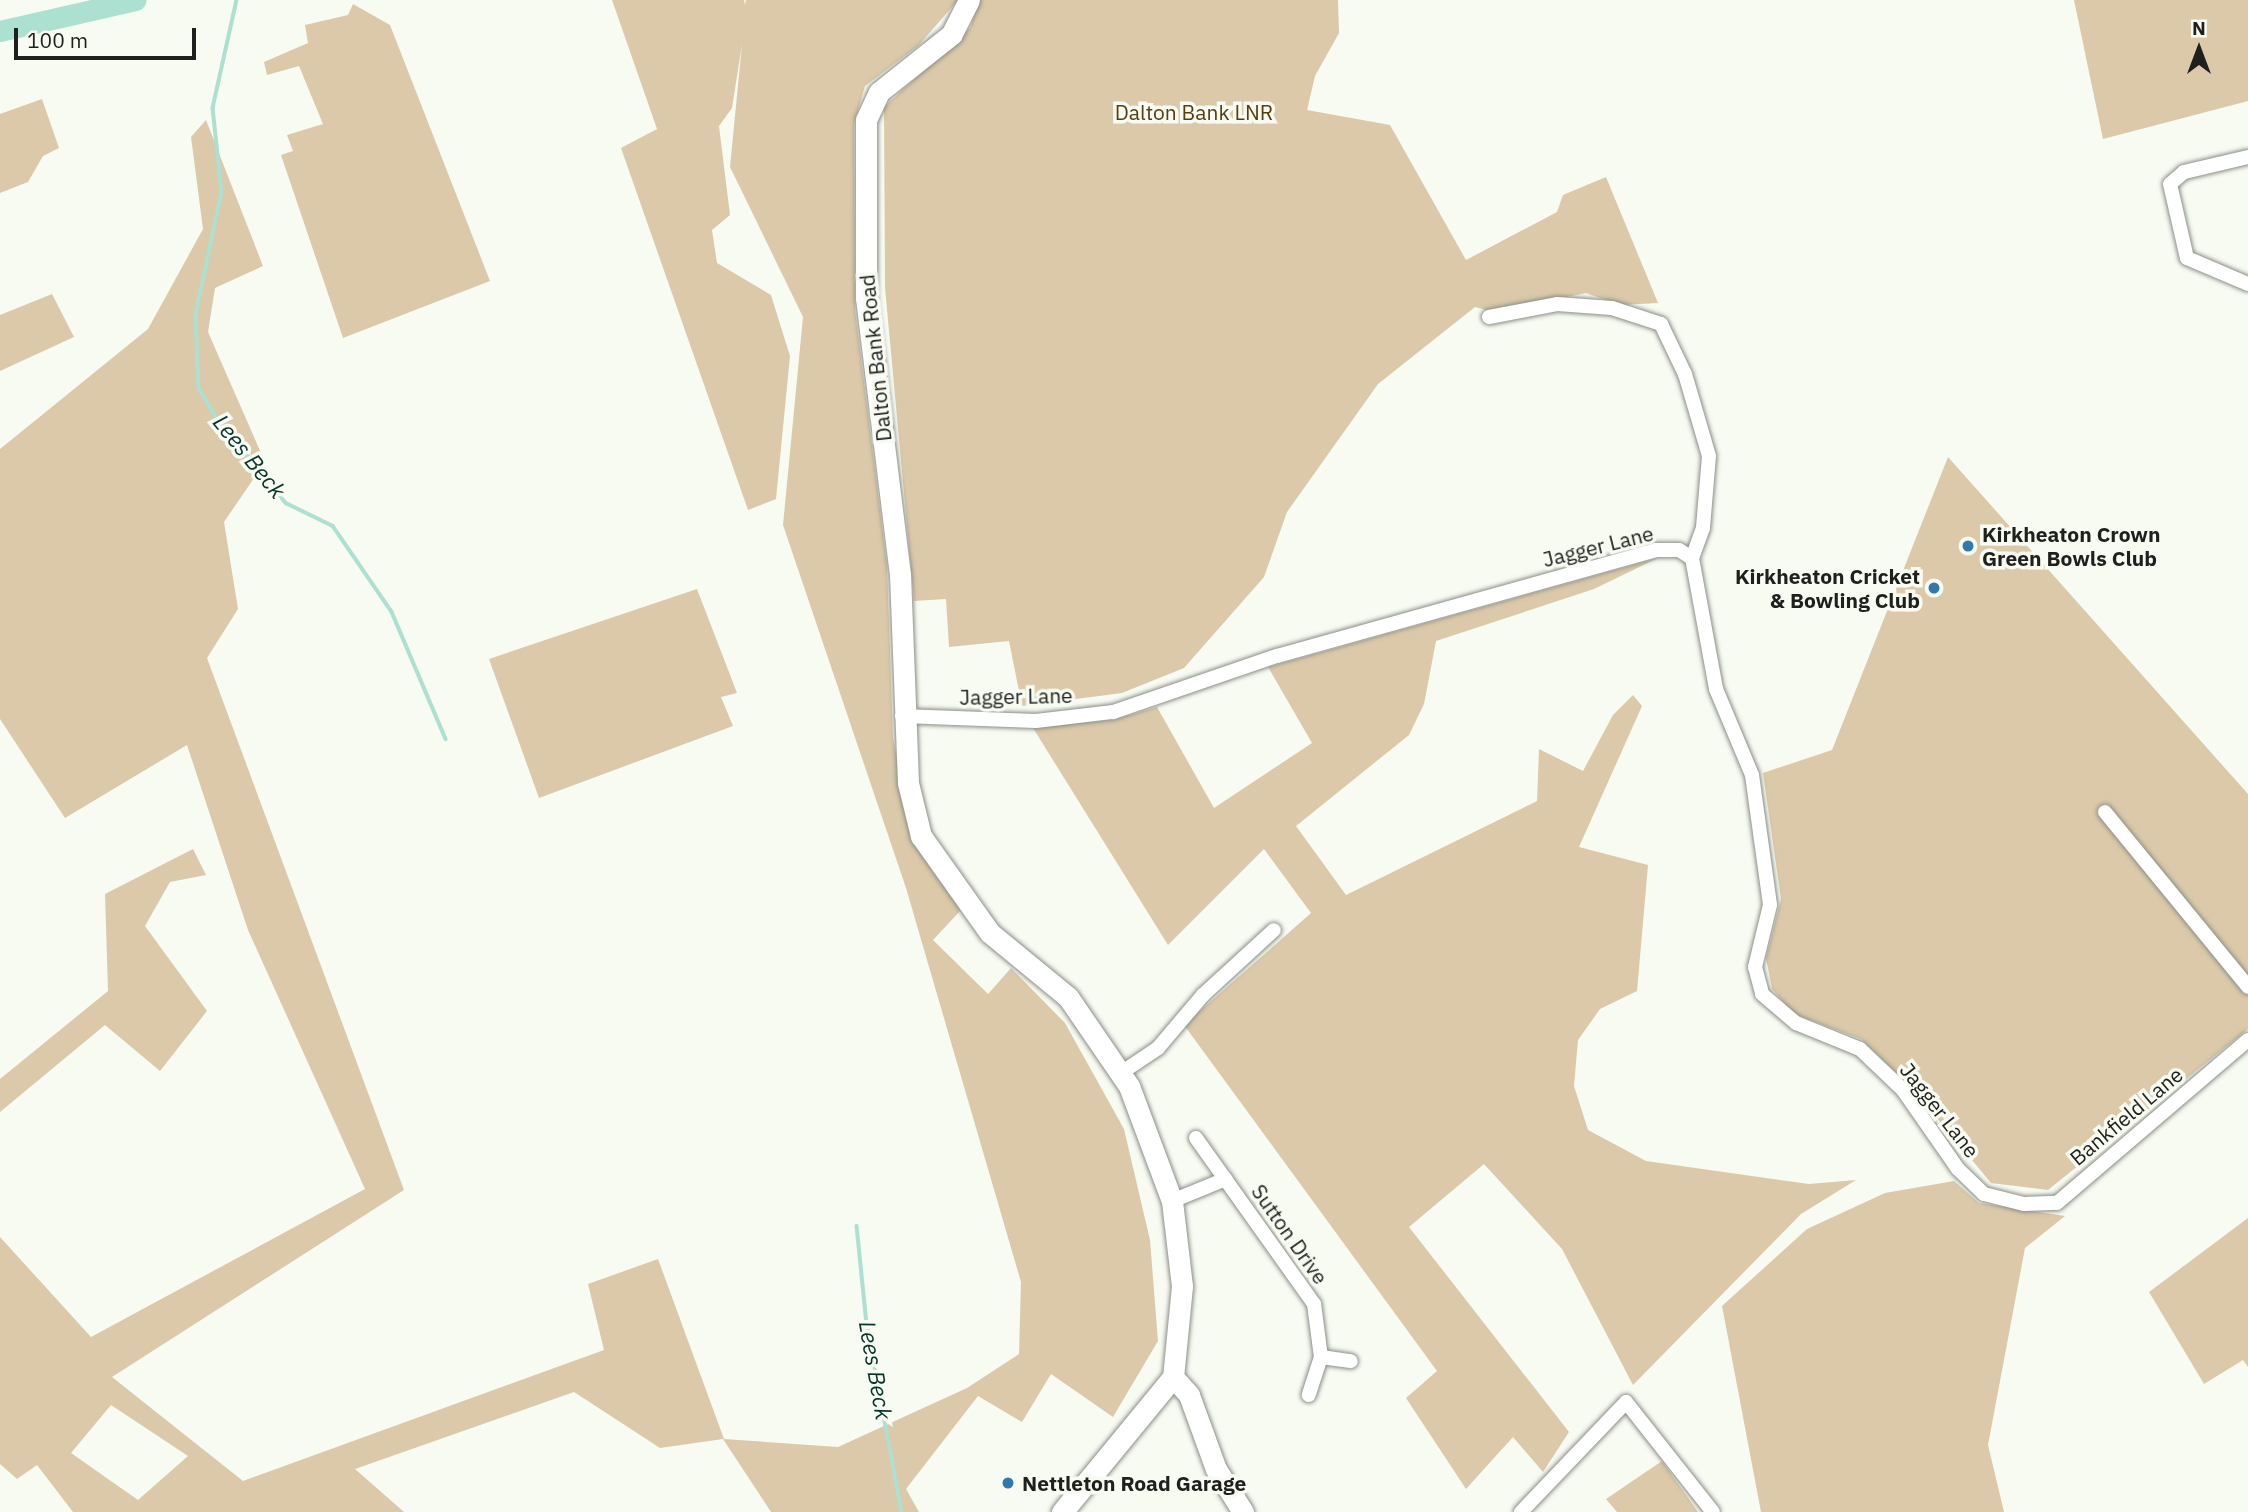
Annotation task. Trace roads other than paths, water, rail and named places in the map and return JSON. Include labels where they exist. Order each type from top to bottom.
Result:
[{"type":"street","name":"Dalton Bank Road","points":[[969,0],[946,41],[912,64],[879,92],[866,120],[866,298],[900,574],[902,716],[921,836],[990,933],[1068,998],[1121,1073],[1172,1201],[1182,1286],[1173,1377]]},
{"type":"street","points":[[2248,158],[2184,172],[2170,184],[2187,258],[2248,284]]},
{"type":"street","points":[[1489,317],[1557,304],[1612,308],[1661,324],[1685,374],[1709,456],[1703,528],[1692,558]]},
{"type":"street","name":"Jagger Lane","points":[[902,716],[1036,721],[1113,712],[1277,656],[1656,550],[1679,550],[1692,558],[1716,689],[1752,775],[1770,905],[1755,967],[1762,994],[1796,1023],[1860,1049],[1903,1090],[1966,1177],[1984,1194],[2024,1204]]},
{"type":"street","points":[[2105,812],[2248,987]]},
{"type":"street","points":[[1121,1073],[1158,1048],[1203,995],[1275,930]]},
{"type":"street","name":"Bankfield Lane","points":[[2024,1204],[2057,1203],[2248,1040]]},
{"type":"street","name":"Sutton Drive","points":[[1196,1138],[1314,1304],[1321,1357],[1309,1395]]},
{"type":"street","name":"Sutton Drive","points":[[1172,1201],[1226,1179]]},
{"type":"street","points":[[1321,1357],[1351,1361]]},
{"type":"street","points":[[1062,1512],[1173,1377],[1189,1395],[1216,1469],[1243,1512]]},
{"type":"street","points":[[1521,1512],[1626,1402],[1713,1512]]},
{"type":"waterway","points":[[0,31],[135,0]]},
{"type":"waterway","name":"Lees Beck","points":[[237,0],[213,108],[222,192],[196,314],[199,388],[225,432],[286,503],[333,526],[392,612],[446,739]]},
{"type":"waterway","name":"Lees Beck","points":[[857,1226],[867,1324],[902,1512]]},
{"type":"place","name":"Kirkheaton Crown Green Bowls Club","points":[[1968,546]]},
{"type":"place","name":"Kirkheaton Cricket & Bowling Club","points":[[1934,588]]},
{"type":"place","name":"Nettleton Road Garage","points":[[1008,1483]]},
{"type":"park label","name":"Dalton Bank LNR","points":[[1194,112]]}]
